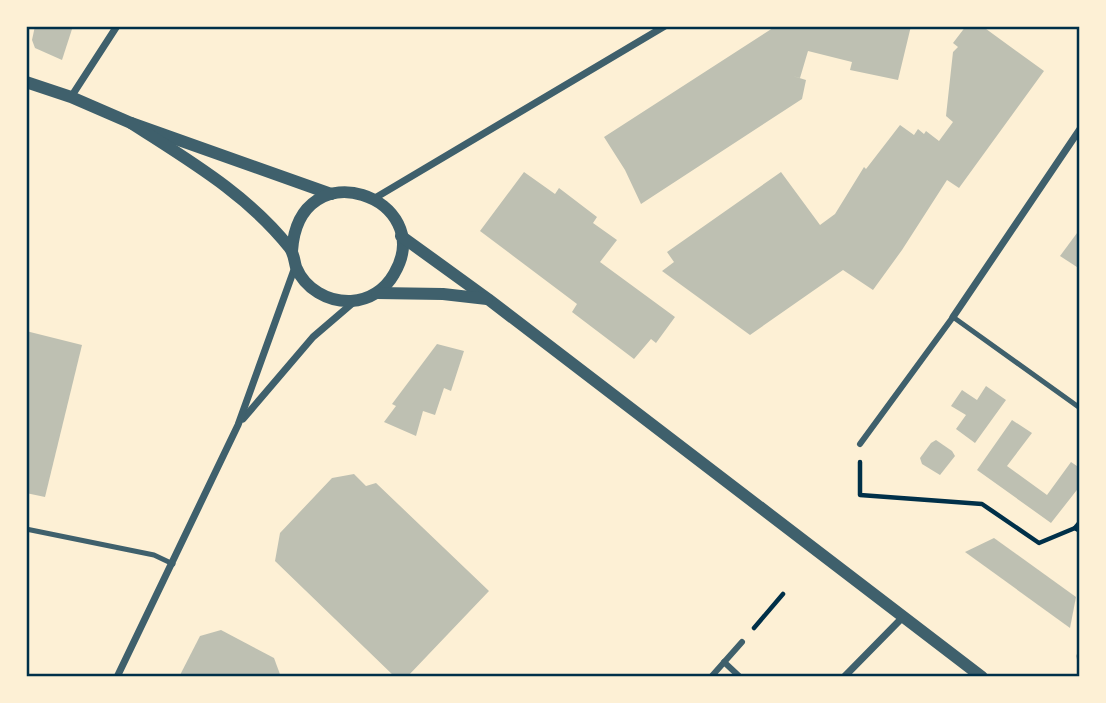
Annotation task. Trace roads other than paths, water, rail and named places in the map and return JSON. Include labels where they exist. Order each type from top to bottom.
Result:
[{"type":"street","points":[[71,97],[117,26]]},
{"type":"street","points":[[375,198],[665,26]]},
{"type":"street","points":[[26,82],[71,97],[131,123],[331,194]]},
{"type":"street","points":[[131,123],[207,172],[252,207],[292,251]]},
{"type":"street","points":[[860,444],[953,317],[1080,129]]},
{"type":"street","points":[[356,301],[331,299],[319,294],[309,286],[296,266],[292,251],[293,236],[306,210],[317,200],[331,194],[360,192],[375,198],[387,208],[396,221],[403,247],[398,268],[377,293]]},
{"type":"street","points":[[401,236],[488,299],[982,677]]},
{"type":"street","points":[[117,677],[239,425],[296,266]]},
{"type":"street","points":[[239,425],[313,337],[356,301],[377,293],[443,294],[488,299]]},
{"type":"street","points":[[844,677],[902,618]]},
{"type":"street","points":[[711,677],[741,642]]},
{"type":"street","points":[[724,662],[740,677]]},
{"type":"lane","points":[[953,317],[1080,408]]},
{"type":"lane","points":[[26,529],[154,555],[173,564]]}]
